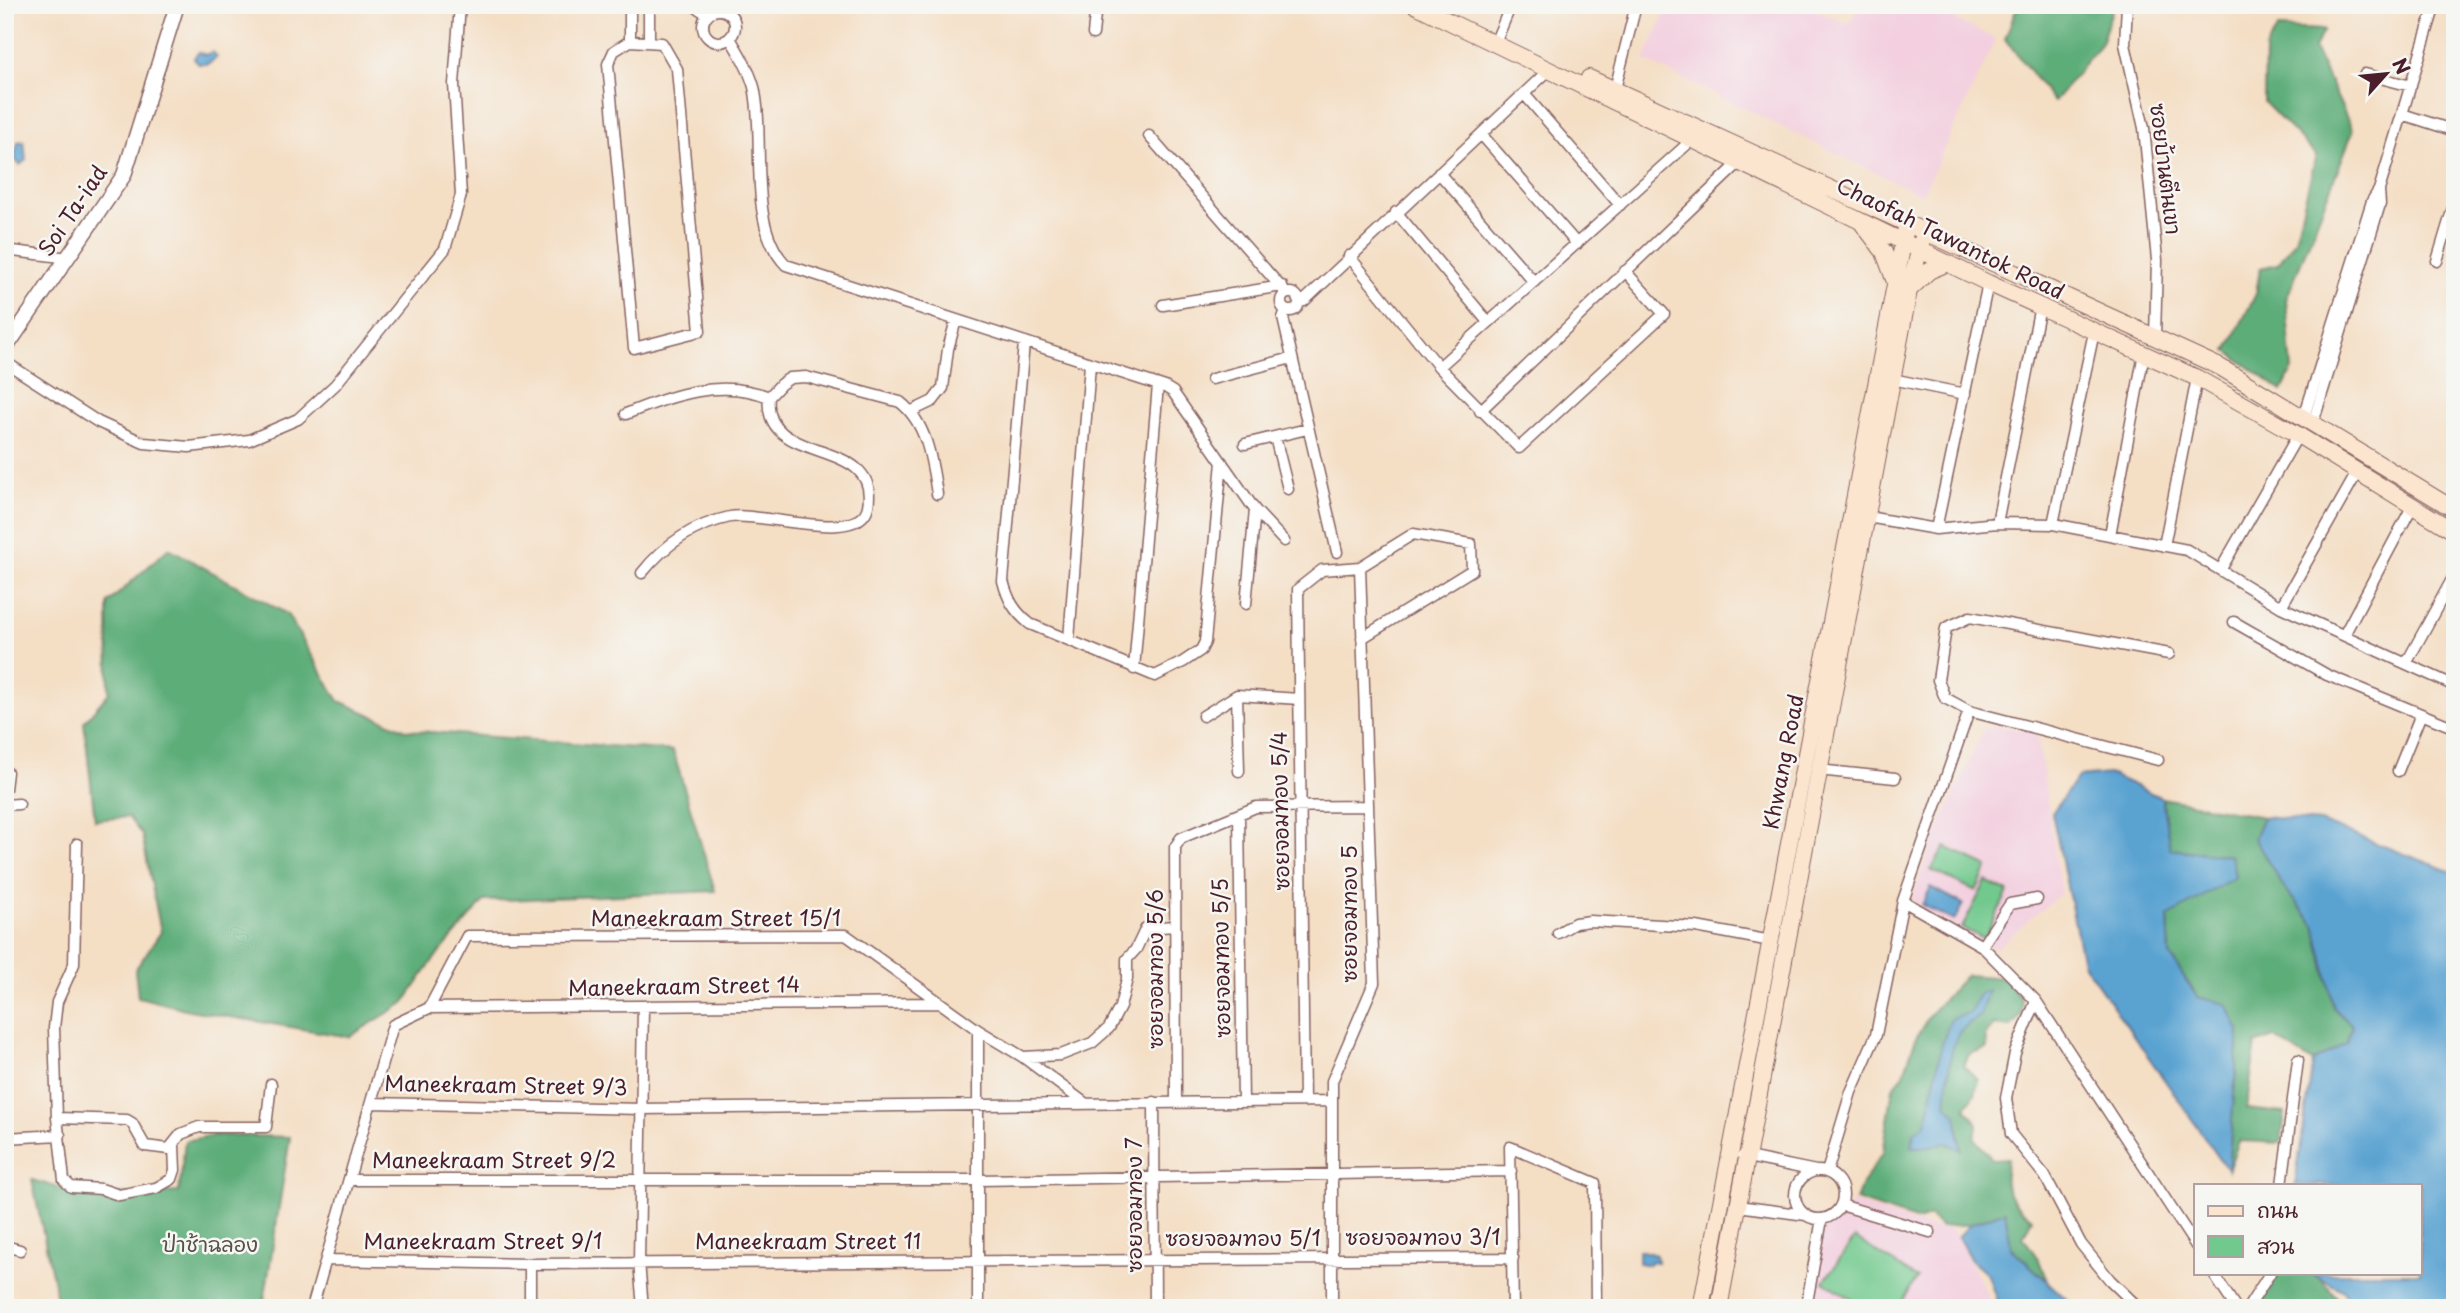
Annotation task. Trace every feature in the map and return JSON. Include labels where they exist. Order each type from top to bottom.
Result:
[{"type":"main road","name":"Chaofah Tawantok Road","points":[[1415,5],[1693,139],[1745,157],[1907,223],[2220,367],[2455,510]]},
{"type":"main road","name":"Chaofah Tawantok Road","points":[[1435,5],[1615,89],[1860,220],[1988,283],[2197,378],[2298,435],[2455,532]]},
{"type":"main road","points":[[1860,220],[1884,253],[1895,281]]},
{"type":"main road","name":"Khwang Road","points":[[1701,1308],[1771,941],[1787,896],[1818,770],[1895,281],[1907,223]]},
{"type":"main road","name":"Khwang Road","points":[[1719,1308],[1747,1157],[1787,896],[1859,515],[1892,379],[1909,290],[1925,232]]},
{"type":"main road","points":[[1909,290],[1924,275],[1948,263]]},
{"type":"street","points":[[5,13],[7,5]]},
{"type":"street","name":"Soi Ta-iad","points":[[5,349],[124,176],[177,5]]},
{"type":"street","points":[[5,362],[98,422],[144,443],[189,447],[249,440],[298,419],[335,385],[445,249],[461,195],[454,84],[460,5]]},
{"type":"street","points":[[630,5],[630,41]]},
{"type":"street","points":[[649,5],[649,41]]},
{"type":"street","points":[[693,5],[707,14]]},
{"type":"street","points":[[1093,34],[1096,5]]},
{"type":"street","points":[[1498,36],[1511,5]]},
{"type":"street","points":[[1615,89],[1636,5]]},
{"type":"street","name":"ซอยบ้านตีนเขา","points":[[2127,5],[2125,44],[2144,128],[2157,260],[2155,338]]},
{"type":"street","points":[[2308,420],[2372,201],[2379,190],[2435,5]]},
{"type":"street","points":[[721,9],[730,14],[735,29],[730,38],[715,42],[705,35],[703,24],[707,14],[721,9]]},
{"type":"street","points":[[730,38],[745,62],[754,87],[761,186],[775,253],[786,265],[1173,392],[1255,510],[1284,541]]},
{"type":"street","points":[[630,41],[649,41],[662,43],[677,69],[699,331],[634,348],[608,64],[614,51],[630,41]]},
{"type":"street","points":[[1286,310],[1296,308],[1299,302],[1304,301],[1549,70]]},
{"type":"street","points":[[2365,74],[2411,86]]},
{"type":"street","points":[[1525,95],[1620,205]]},
{"type":"street","points":[[2402,114],[2455,131]]},
{"type":"street","points":[[1482,134],[1577,244]]},
{"type":"street","points":[[1149,136],[1284,290]]},
{"type":"street","points":[[1439,367],[1693,139]]},
{"type":"street","points":[[1480,411],[1745,157]]},
{"type":"street","points":[[1439,173],[1534,282]]},
{"type":"street","points":[[2437,261],[2455,201]]},
{"type":"street","points":[[1396,212],[1488,322]]},
{"type":"street","points":[[5,250],[69,258]]},
{"type":"street","points":[[1349,256],[1439,367],[1519,448],[1664,314],[1625,271]]},
{"type":"street","points":[[1936,529],[1988,283]]},
{"type":"street","points":[[1284,290],[1281,302],[1286,310]]},
{"type":"street","points":[[1163,305],[1284,290],[1295,294],[1299,302]]},
{"type":"street","points":[[1997,523],[2040,306]]},
{"type":"street","points":[[1286,310],[1283,318],[1337,552]]},
{"type":"street","points":[[912,411],[933,401],[943,388],[948,349],[956,320]]},
{"type":"street","points":[[2053,524],[2094,332]]},
{"type":"street","points":[[1024,343],[1003,581],[1007,597],[1016,612],[1030,624],[1155,676],[1201,650],[1205,642],[1222,462]]},
{"type":"street","points":[[2110,535],[2144,353]]},
{"type":"street","points":[[1212,379],[1292,358]]},
{"type":"street","points":[[1069,640],[1090,364]]},
{"type":"street","points":[[642,573],[658,553],[685,533],[732,517],[754,516],[830,527],[859,522],[866,514],[869,503],[861,473],[849,461],[788,440],[776,431],[770,418],[769,397],[790,379],[806,377],[900,401],[912,411],[932,459],[937,494]]},
{"type":"street","points":[[2164,546],[2197,378]]},
{"type":"street","points":[[1892,379],[1965,394]]},
{"type":"street","points":[[1135,668],[1158,385]]},
{"type":"street","points":[[626,414],[654,402],[710,390],[735,388],[769,397]]},
{"type":"street","points":[[1245,444],[1307,429]]},
{"type":"street","points":[[2221,569],[2298,435]]},
{"type":"street","points":[[1275,437],[1288,489]]},
{"type":"street","points":[[2281,607],[2358,471]]},
{"type":"street","points":[[2344,635],[2413,505]]},
{"type":"street","points":[[1247,604],[1255,510]]},
{"type":"street","points":[[1859,515],[1936,529],[1997,523],[2053,524],[2187,550],[2281,607],[2455,686]]},
{"type":"street","points":[[1360,567],[1413,534],[1471,544],[1472,570],[1362,638]]},
{"type":"street","name":"ซอยจอมทอง 5","points":[[1332,1308],[1332,1081],[1374,983],[1360,567]]},
{"type":"street","name":"ซอยจอมทอง 5/4","points":[[1304,1101],[1298,589],[1322,570],[1360,567]]},
{"type":"street","points":[[2407,662],[2455,574]]},
{"type":"street","points":[[2158,760],[1969,711],[1945,698],[1938,680],[1946,628],[1969,617],[2169,654]]},
{"type":"street","points":[[2234,622],[2327,675],[2455,728]]},
{"type":"street","points":[[1237,695],[1239,771]]},
{"type":"street","points":[[1203,716],[1237,695],[1299,699]]},
{"type":"street","points":[[1822,1171],[1851,1091],[1876,1035],[1903,901],[1969,711]]},
{"type":"street","points":[[2398,771],[2421,714]]},
{"type":"street","points":[[1818,770],[1895,778]]},
{"type":"street","points":[[5,789],[7,772]]},
{"type":"street","points":[[5,805],[19,804]]},
{"type":"street","points":[[1239,815],[1256,807],[1368,806]]},
{"type":"street","name":"ซอยจอมทอง 5/6","points":[[1176,1102],[1175,847],[1181,838],[1239,815]]},
{"type":"street","name":"ซอยจอมทอง 5/5","points":[[1239,815],[1243,1102]]},
{"type":"street","points":[[78,844],[74,964],[57,1003],[54,1028],[62,1173],[66,1184],[101,1189],[119,1195],[166,1184],[175,1170],[174,1146]]},
{"type":"street","points":[[1982,946],[2010,904],[2037,899]]},
{"type":"street","points":[[1903,901],[1982,946],[2036,1001],[2194,1243]]},
{"type":"street","points":[[1559,933],[1575,923],[1590,921],[1696,927],[1771,941]]},
{"type":"street","points":[[1023,1057],[1061,1055],[1092,1043],[1109,1028],[1120,1007],[1127,979],[1127,959],[1136,949],[1146,928],[1175,926]]},
{"type":"street","name":"Maneekraam Street 15/1","points":[[429,1008],[467,936],[846,935],[978,1030],[1023,1057],[1086,1104]]},
{"type":"street","points":[[2036,1001],[2015,1052],[2006,1098],[2011,1133],[2045,1176],[2081,1244],[2110,1280],[2138,1308]]},
{"type":"street","name":"Maneekraam Street 14","points":[[429,1008],[940,1003]]},
{"type":"street","points":[[312,1308],[393,1025],[429,1008]]},
{"type":"street","points":[[643,1008],[639,1262],[643,1308]]},
{"type":"street","points":[[978,1030],[978,1308]]},
{"type":"street","points":[[2282,1184],[2298,1060]]},
{"type":"street","points":[[57,1118],[127,1120],[132,1123],[148,1147],[167,1150],[174,1146],[181,1134],[199,1127],[266,1127],[271,1084]]},
{"type":"street","points":[[641,1109],[1332,1101]]},
{"type":"street","name":"Maneekraam Street 9/3","points":[[371,1102],[641,1109]]},
{"type":"street","name":"ซอยจอมทอง 7","points":[[1154,1102],[1155,1308]]},
{"type":"street","points":[[5,1138],[60,1135]]},
{"type":"street","points":[[1513,1308],[1510,1147],[1595,1183],[1596,1308]]},
{"type":"street","points":[[1730,1153],[1822,1171],[1835,1176],[1842,1188],[1842,1205],[1831,1216],[1822,1219],[1738,1206]]},
{"type":"street","name":"Maneekraam Street 9/2","points":[[349,1180],[978,1180],[1511,1171]]},
{"type":"street","points":[[1806,1215],[1796,1200],[1795,1192],[1803,1177],[1822,1171]]},
{"type":"street","points":[[1842,1205],[1930,1232]]},
{"type":"street","points":[[1806,1308],[1822,1219]]},
{"type":"street","points":[[5,1246],[20,1250]]},
{"type":"street","name":"ซอยจอมทอง 3/1","points":[[1332,1258],[1513,1258]]},
{"type":"street","name":"ซอยจอมทอง 5/1","points":[[978,1260],[1332,1258]]},
{"type":"street","name":"Maneekraam Street 9/1","points":[[326,1260],[530,1264],[639,1262]]},
{"type":"street","name":"Maneekraam Street 11","points":[[639,1262],[978,1260]]},
{"type":"street","points":[[530,1264],[530,1308]]},
{"type":"street","points":[[2214,1274],[2236,1308]]},
{"type":"street","points":[[2248,1308],[2269,1274]]},
{"type":"shaded area","points":[[1669,5],[1749,5],[1759,10],[1762,5],[1803,5],[1849,24],[1859,5],[1925,5],[1996,39],[1922,195],[1644,60]]},
{"type":"shaded area","points":[[1995,726],[2037,731],[2061,893],[1995,949],[1928,914],[1912,899],[1930,847],[1984,729]]},
{"type":"shaded area","points":[[1853,1202],[1924,1226],[1953,1230],[1994,1308],[1809,1308],[1825,1222],[1836,1219]]},
{"type":"green space","points":[[2018,5],[2114,5],[2101,43],[2054,102],[2005,39]]},
{"type":"green space","points":[[2278,28],[2324,30],[2314,48],[2353,131],[2286,300],[2292,370],[2282,391],[2227,351],[2256,294],[2260,268],[2278,264],[2295,240],[2316,155],[2264,102],[2265,49]]},
{"type":"green space","points":[[169,548],[287,614],[339,701],[406,730],[673,751],[715,891],[484,901],[434,959],[404,1003],[349,1037],[189,1010],[138,997],[135,970],[161,932],[142,835],[128,817],[95,820],[84,722],[109,693],[108,603]]},
{"type":"green space","points":[[2162,798],[2263,817],[2254,838],[2286,891],[2315,925],[2334,1008],[2352,1025],[2347,1043],[2313,1062],[2273,1037],[2256,1044],[2246,1109],[2285,1113],[2281,1143],[2239,1141],[2228,1171],[2239,1031],[2197,997],[2170,955],[2168,916],[2235,877],[2231,856],[2170,849]]},
{"type":"green space","points":[[1945,847],[1988,867],[1976,891],[1931,870]]},
{"type":"green space","points":[[1986,881],[2008,892],[1984,939],[1962,928]]},
{"type":"green space","points":[[1966,975],[2006,978],[2022,1001],[2021,1015],[2010,1027],[1994,1025],[1985,1035],[1987,1048],[1969,1054],[1964,1066],[1978,1080],[1975,1094],[1965,1108],[1978,1124],[1974,1137],[1992,1159],[2008,1158],[2005,1178],[2008,1193],[2017,1206],[2032,1219],[2023,1237],[2039,1260],[2047,1281],[2011,1248],[2005,1211],[1970,1224],[1941,1227],[1930,1216],[1918,1221],[1856,1200],[1863,1182],[1883,1153],[1893,1088],[1903,1076],[1916,1038],[1930,1014]],"holes":[[[1979,994],[1980,1016],[1960,1033],[1954,1043],[1948,1066],[1946,1105],[1956,1114],[1961,1149],[1945,1142],[1929,1147],[1915,1133],[1926,1125],[1942,1045],[1951,1019],[1970,1013]]]},
{"type":"green space","name":"ป่าช้าฉลอง","points":[[214,1135],[290,1137],[263,1308],[59,1308],[32,1180],[87,1196],[179,1192],[185,1141]]},
{"type":"green space","points":[[1855,1238],[1917,1278],[1898,1308],[1865,1308],[1824,1281]]},
{"type":"green space","points":[[2275,1274],[2316,1274],[2347,1308],[2259,1308]]},
{"type":"water","points":[[199,52],[205,55],[213,52],[217,57],[208,64],[199,64],[194,58]]},
{"type":"water","points":[[24,141],[26,160],[20,165],[14,159],[18,142]]},
{"type":"water","points":[[2109,774],[2162,798],[2170,849],[2231,856],[2235,877],[2168,917],[2170,955],[2197,997],[2227,1004],[2239,1031],[2228,1171],[2083,963],[2052,813],[2078,777]]},
{"type":"water","points":[[2263,817],[2320,822],[2455,873],[2455,1308],[2352,1308],[2344,1291],[2313,1274],[2422,1274],[2422,1184],[2295,1184],[2313,1062],[2347,1043],[2352,1025],[2334,1008],[2315,925],[2286,891],[2254,838]]},
{"type":"water","points":[[1931,887],[1963,904],[1954,921],[1922,905]]},
{"type":"water","points":[[1988,990],[1980,1016],[1968,1024],[1954,1043],[1949,1065],[1946,1104],[1956,1114],[1961,1150],[1945,1142],[1929,1147],[1912,1147],[1914,1132],[1926,1124],[1942,1044],[1951,1019],[1970,1013],[1979,994]]},
{"type":"water","points":[[2005,1211],[2011,1248],[2076,1308],[1999,1308],[1988,1275],[1971,1260],[1958,1237],[1970,1224]]},
{"type":"water","points":[[1639,1250],[1656,1255],[1657,1262],[1650,1261],[1649,1265],[1639,1263]]}]
